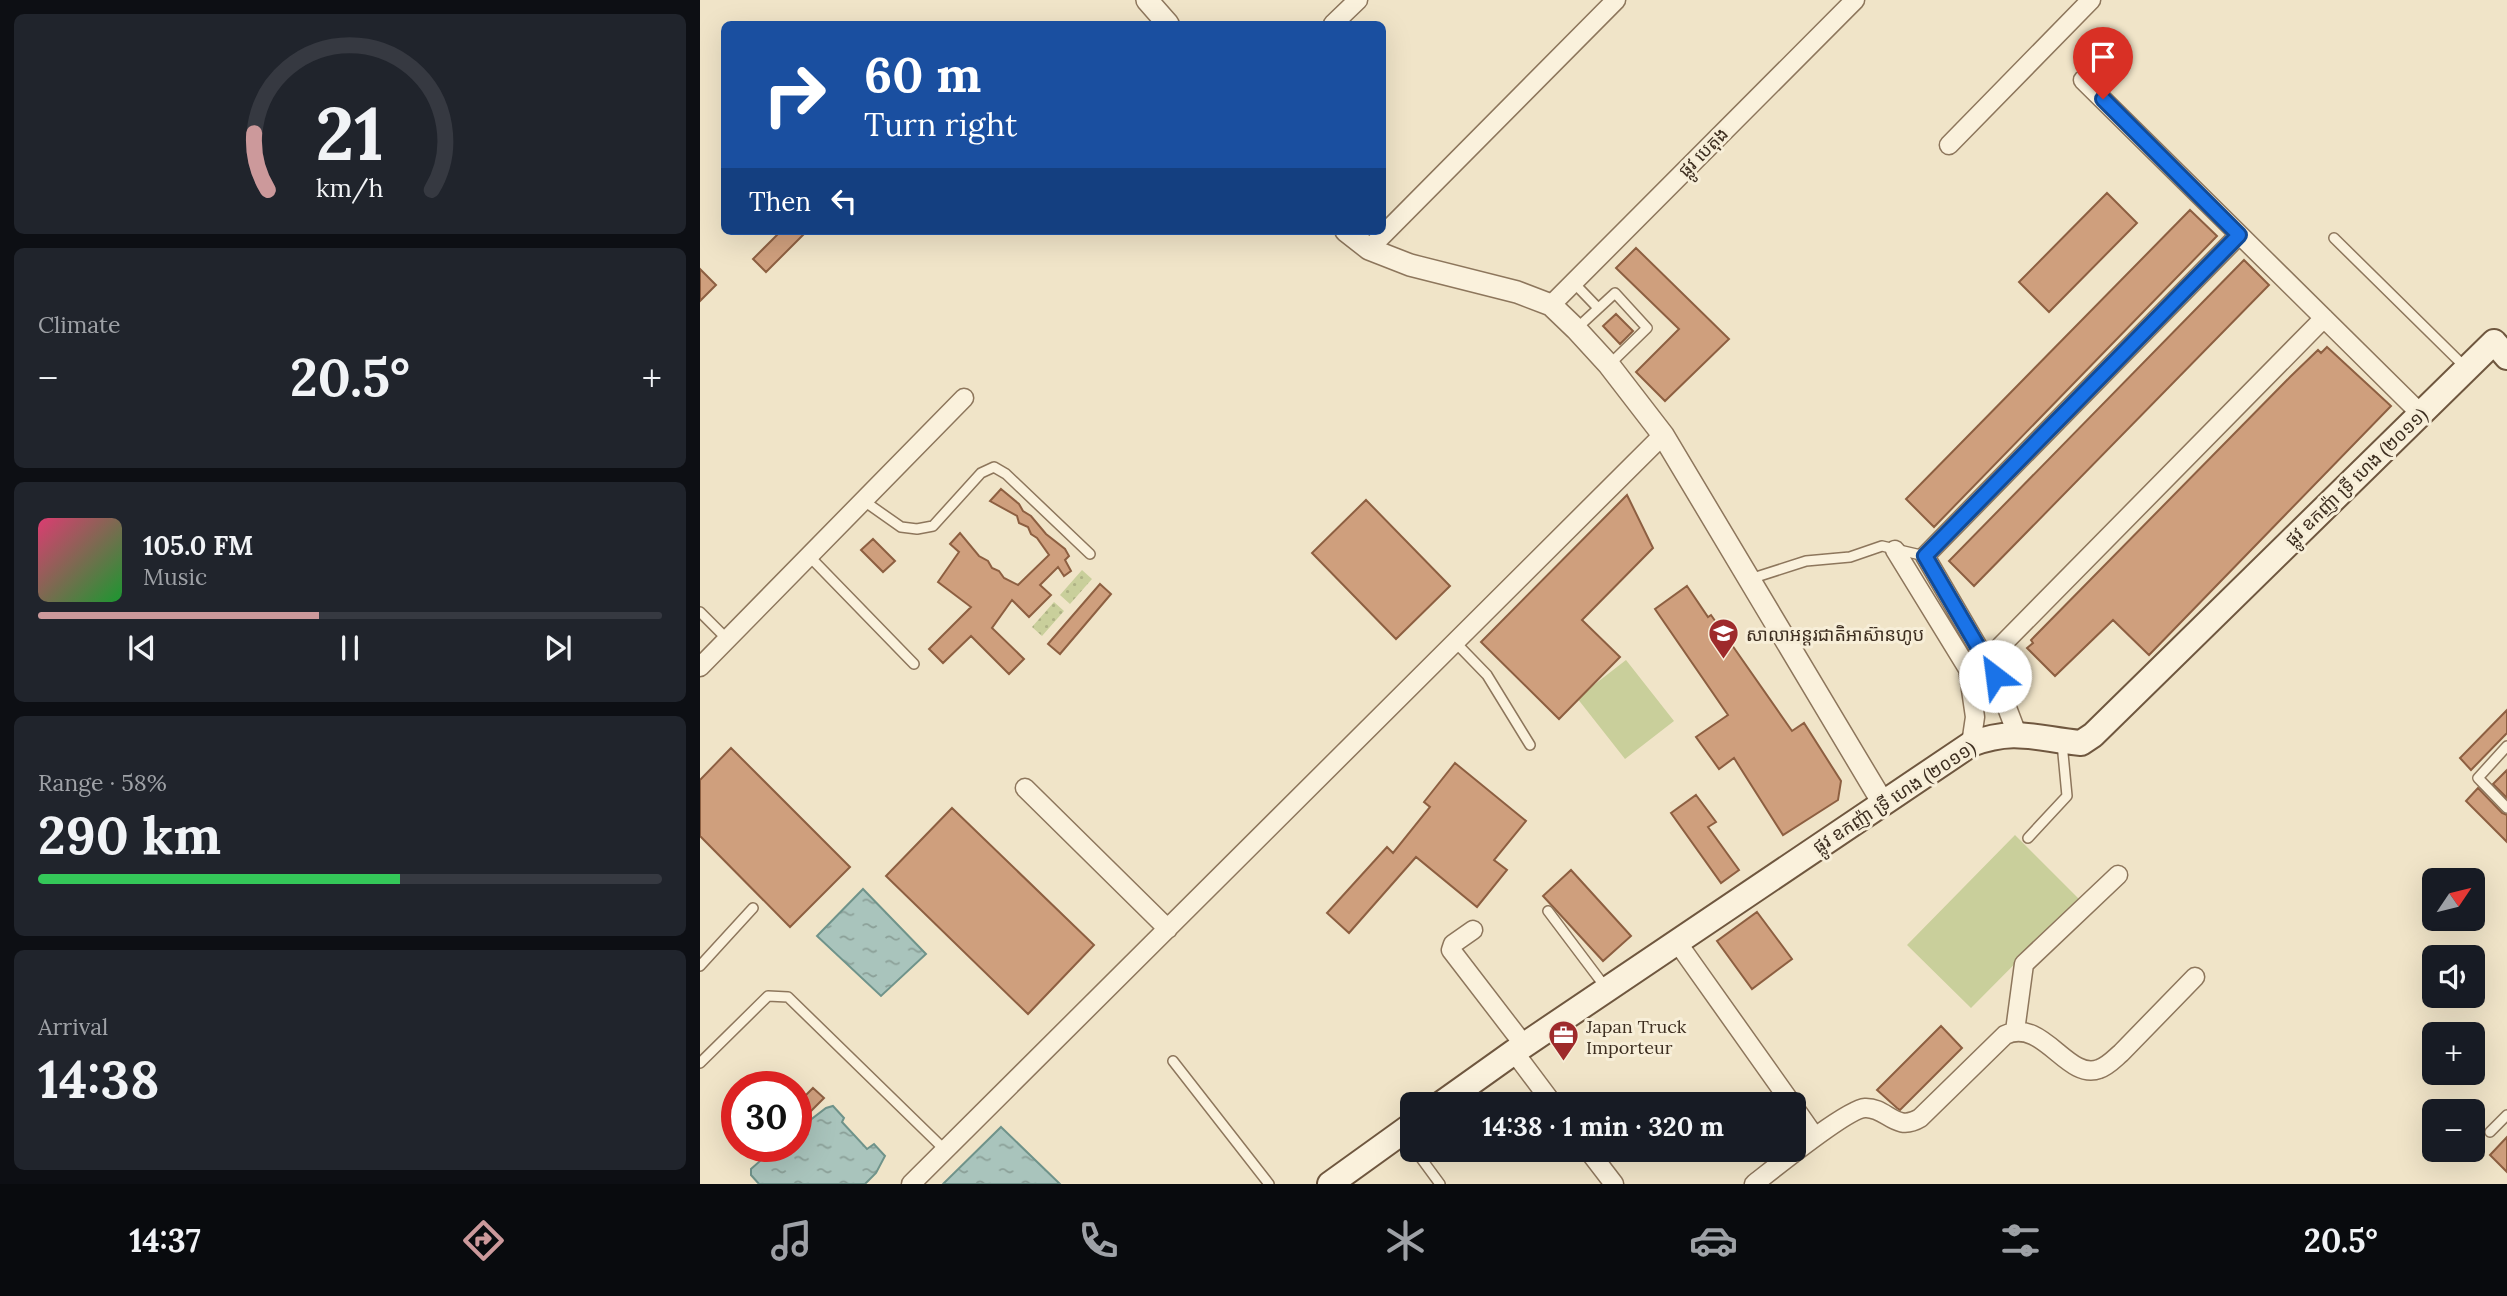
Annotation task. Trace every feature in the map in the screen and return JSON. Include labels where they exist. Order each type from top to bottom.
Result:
[{"type":"main road","name":"ផ្លូវ ឧកញ៉ា ទ្រី ហេង (២០១១)","points":[[1458,1092],[1971,744],[1994,736],[2017,734],[2081,743],[2093,735],[2467,369],[2503,342]]},
{"type":"main road","points":[[1330,1184],[1400,1144]]},
{"type":"street","points":[[1147,0],[1165,21]]},
{"type":"street","points":[[1336,21],[1358,0]]},
{"type":"street","points":[[1386,231],[1616,0]]},
{"type":"street","name":"ផ្លូវ បេតុង","points":[[1551,305],[1855,0]]},
{"type":"street","points":[[1949,145],[2091,0]]},
{"type":"street","points":[[2083,80],[2421,414]]},
{"type":"street","points":[[1351,235],[1369,248],[1410,265],[1517,292],[1551,305],[1576,329],[1609,365],[1663,435],[1883,803]]},
{"type":"street","points":[[1369,248],[1382,235]]},
{"type":"street","points":[[2017,734],[1995,676],[1925,556],[2239,235]]},
{"type":"street","points":[[1968,669],[1986,662],[2324,318]]},
{"type":"street","points":[[700,667],[964,398]]},
{"type":"street","points":[[911,1184],[1663,435]]},
{"type":"street","points":[[1895,550],[1968,669],[1975,717],[1971,744]]},
{"type":"street","points":[[1025,788],[1168,929]]},
{"type":"street","points":[[2015,1031],[2024,964],[2118,875]]},
{"type":"street","points":[[1473,930],[1453,944],[1451,950],[1546,1092]]},
{"type":"street","points":[[1677,942],[1784,1092]]},
{"type":"street","points":[[1754,1184],[1852,1112],[1864,1108],[1873,1109],[1902,1123],[1911,1123],[1920,1118],[2005,1035],[2015,1031],[2023,1030],[2037,1037],[2069,1062],[2096,1071],[2121,1053],[2195,977]]},
{"type":"street","points":[[1806,1124],[1815,1137]]},
{"type":"street","points":[[1597,1162],[1614,1184]]},
{"type":"lane","points":[[2334,238],[2467,369]]},
{"type":"lane","points":[[1573,282],[1598,308]]},
{"type":"lane","points":[[1576,329],[1615,293],[1647,328],[1609,365]]},
{"type":"lane","points":[[863,501],[901,527],[917,529],[933,526],[981,473],[994,467],[1006,474],[1090,554]]},
{"type":"lane","points":[[1750,579],[1806,561],[1850,557],[1882,546],[1925,556]]},
{"type":"lane","points":[[809,556],[914,664]]},
{"type":"lane","points":[[700,612],[727,639]]},
{"type":"lane","points":[[1455,642],[1487,676],[1530,746]]},
{"type":"lane","points":[[2028,838],[2067,796],[2062,741]]},
{"type":"lane","points":[[2507,746],[2478,778],[2507,808]]},
{"type":"lane","points":[[700,966],[754,908]]},
{"type":"lane","points":[[1548,911],[1607,989]]},
{"type":"lane","points":[[700,1063],[768,996],[788,997],[945,1150]]},
{"type":"lane","points":[[1172,1061],[1269,1184]]},
{"type":"lane","points":[[2490,1132],[2507,1115]]},
{"type":"lane","points":[[1426,1162],[1440,1184]]},
{"type":"green space","points":[[1082,570],[1092,579],[1070,604],[1060,595]]},
{"type":"green space","points":[[1054,602],[1064,611],[1042,636],[1032,627]]},
{"type":"green space","points":[[1626,660],[1674,721],[1625,759],[1577,698]]},
{"type":"green space","points":[[2015,835],[2079,899],[1971,1008],[1907,945]]},
{"type":"water","points":[[863,889],[926,954],[881,996],[817,936]]},
{"type":"water","points":[[833,1106],[844,1118],[842,1122],[867,1149],[874,1144],[885,1156],[876,1173],[865,1184],[759,1184],[751,1175],[751,1169],[759,1162],[812,1162],[812,1119]]},
{"type":"water","points":[[1001,1127],[1060,1184],[943,1184]]},
{"type":"building","points":[[2107,193],[2137,223],[2049,312],[2019,282]]},
{"type":"building","points":[[2190,210],[2217,236],[1934,527],[1906,499]]},
{"type":"building","points":[[777,235],[803,235],[766,272],[753,259]]},
{"type":"building","points":[[1636,248],[1729,339],[1665,401],[1636,372],[1679,329],[1616,268]]},
{"type":"building","points":[[2244,260],[2269,285],[1974,586],[1949,561]]},
{"type":"building","points":[[700,269],[716,285],[700,301]]},
{"type":"building","points":[[1616,314],[1633,331],[1620,344],[1603,326]]},
{"type":"building","points":[[2327,347],[2391,406],[2149,655],[2113,620],[2055,676],[2027,648],[2033,643],[2031,640],[2290,377],[2318,350],[2321,353]]},
{"type":"building","points":[[1001,489],[1065,549],[1069,556],[1065,560],[1071,571],[1064,576],[1058,567],[1040,585],[1051,595],[1029,617],[1012,600],[992,628],[1024,659],[1009,674],[971,636],[943,663],[929,649],[971,607],[938,582],[959,552],[950,544],[960,533],[992,568],[1018,585],[1049,555],[1028,527],[1019,523],[1017,516],[990,501]]},
{"type":"building","points":[[1627,495],[1653,548],[1582,620],[1620,657],[1559,719],[1481,642]]},
{"type":"building","points":[[1366,500],[1450,586],[1396,639],[1312,553]]},
{"type":"building","points":[[873,539],[895,561],[883,572],[861,550]]},
{"type":"building","points":[[1100,584],[1111,594],[1060,654],[1048,644]]},
{"type":"building","points":[[1687,586],[1708,617],[1711,615],[1792,731],[1804,723],[1841,781],[1838,800],[1783,835],[1734,758],[1719,769],[1696,737],[1728,715],[1655,609]]},
{"type":"building","points":[[2507,710],[2507,733],[2471,770],[2460,758]]},
{"type":"building","points":[[731,748],[850,867],[790,927],[700,836],[700,780]]},
{"type":"building","points":[[1455,763],[1526,821],[1494,860],[1507,870],[1477,907],[1416,857],[1349,933],[1327,913],[1387,847],[1393,853],[1430,807],[1424,802]]},
{"type":"building","points":[[2507,770],[2507,798],[2493,784]]},
{"type":"building","points":[[2478,788],[2507,815],[2507,842],[2466,801]]},
{"type":"building","points":[[1696,795],[1716,822],[1708,827],[1739,870],[1721,883],[1671,813]]},
{"type":"building","points":[[952,808],[1094,945],[1028,1014],[886,876]]},
{"type":"building","points":[[1571,870],[1631,936],[1603,961],[1543,896]]},
{"type":"building","points":[[1757,912],[1792,959],[1752,989],[1717,941]]},
{"type":"building","points":[[1941,1026],[1962,1048],[1900,1110],[1877,1090]]},
{"type":"building","points":[[812,1089],[824,1098],[812,1110]]},
{"type":"building","points":[[2507,1137],[2507,1172],[2490,1155]]},
{"type":"place","name":"សាលាអន្ដរជាតិអាស៊ានហូប","points":[[1723,661]]},
{"type":"place","name":"Japan Truck Importeur","points":[[1563,1063]]},
{"type":"route","points":[[1995,676],[1925,556],[2239,235],[2103,99]]}]
